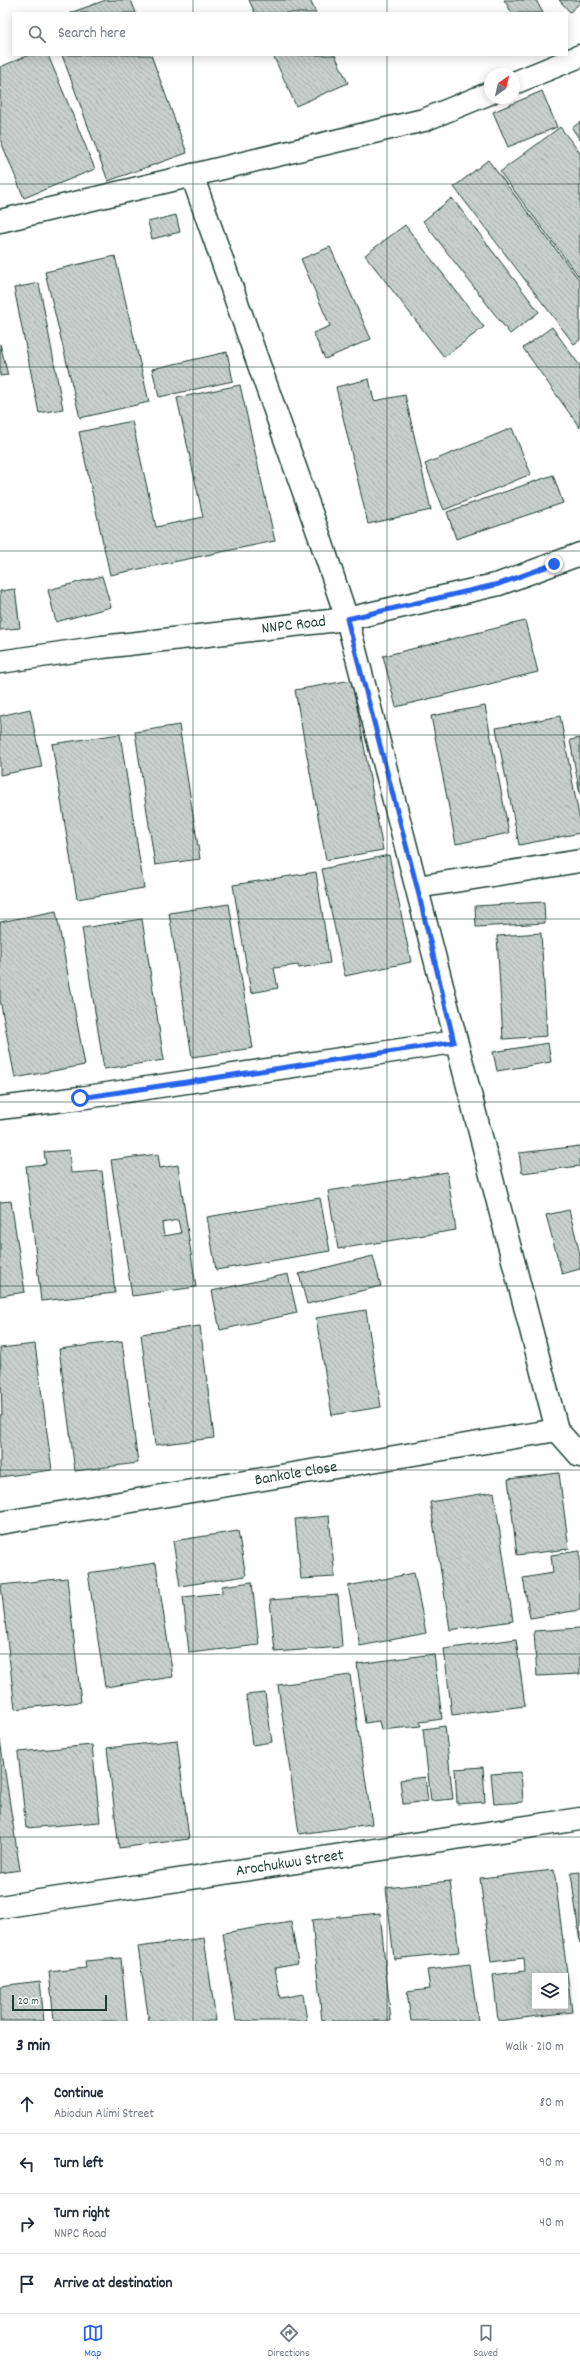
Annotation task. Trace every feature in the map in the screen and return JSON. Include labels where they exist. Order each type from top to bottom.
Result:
[{"type":"street","points":[[520,81],[580,56]]},
{"type":"street","points":[[0,221],[424,120],[484,95]]},
{"type":"street","points":[[192,175],[320,535],[347,619],[417,887],[454,1042],[557,1430],[580,1456]]},
{"type":"street","name":"NNPC Road","points":[[0,662],[102,647],[347,619],[499,584],[580,554]]},
{"type":"street","points":[[417,887],[580,861]]},
{"type":"street","points":[[0,1108],[80,1098],[454,1042]]},
{"type":"street","name":"Bankole Close","points":[[0,1523],[557,1430]]},
{"type":"street","name":"Arochukwu Street","points":[[0,1907],[580,1819]]},
{"type":"building","points":[[106,0],[131,0],[136,12],[73,12]]},
{"type":"building","points":[[249,0],[310,0],[316,12],[255,12]]},
{"type":"building","points":[[504,0],[536,0],[542,12],[511,12]]},
{"type":"building","points":[[559,0],[580,0],[580,3],[570,12]]},
{"type":"building","points":[[27,56],[48,56],[95,169],[24,198],[0,139],[0,67]]},
{"type":"building","points":[[62,56],[151,56],[187,153],[108,181]]},
{"type":"building","points":[[273,56],[335,56],[348,83],[296,106]]},
{"type":"building","points":[[542,91],[557,127],[508,147],[493,112],[512,104],[520,104],[520,100]]},
{"type":"building","points":[[580,122],[580,140],[572,128]]},
{"type":"building","points":[[560,127],[580,153],[580,278],[500,172]]},
{"type":"building","points":[[488,160],[580,281],[580,340],[574,344],[454,187]]},
{"type":"building","points":[[452,198],[539,312],[510,334],[423,221]]},
{"type":"building","points":[[176,215],[180,232],[152,239],[148,222]]},
{"type":"building","points":[[405,225],[484,327],[444,357],[365,255]]},
{"type":"building","points":[[330,247],[371,339],[325,359],[313,333],[330,326],[301,259]]},
{"type":"building","points":[[115,256],[149,402],[80,418],[45,272]]},
{"type":"building","points":[[39,283],[63,409],[39,413],[14,288]]},
{"type":"building","points":[[552,327],[580,366],[580,428],[523,348]]},
{"type":"building","points":[[0,344],[8,375],[0,376]]},
{"type":"building","points":[[227,352],[233,381],[159,397],[152,369]]},
{"type":"building","points":[[369,379],[374,401],[405,395],[431,510],[368,524],[336,387]]},
{"type":"building","points":[[240,385],[275,541],[110,575],[79,432],[132,421],[156,527],[203,517],[177,398]]},
{"type":"building","points":[[512,428],[531,474],[444,510],[425,464]]},
{"type":"building","points":[[553,475],[563,503],[456,539],[447,512]]},
{"type":"building","points":[[102,576],[111,607],[56,622],[48,590]]},
{"type":"building","points":[[15,589],[20,628],[0,630],[0,591]]},
{"type":"building","points":[[525,621],[538,672],[396,707],[383,656]]},
{"type":"building","points":[[352,680],[383,850],[326,860],[295,690]]},
{"type":"building","points":[[485,706],[509,833],[456,844],[431,716]]},
{"type":"building","points":[[30,709],[42,767],[0,775],[0,716]]},
{"type":"building","points":[[560,716],[580,821],[580,833],[519,845],[496,728]]},
{"type":"building","points":[[179,725],[200,859],[155,865],[135,732]]},
{"type":"building","points":[[120,734],[144,888],[77,899],[52,744]]},
{"type":"building","points":[[580,738],[580,794],[570,740]]},
{"type":"building","points":[[389,855],[411,962],[345,976],[322,869]]},
{"type":"building","points":[[316,872],[330,963],[299,968],[298,965],[274,968],[278,988],[251,993],[233,885]]},
{"type":"building","points":[[544,902],[545,923],[476,927],[475,906]]},
{"type":"building","points":[[229,904],[253,1048],[192,1057],[169,913]]},
{"type":"building","points":[[56,911],[85,1065],[15,1078],[0,1000],[0,922]]},
{"type":"building","points":[[142,919],[164,1060],[104,1069],[82,928]]},
{"type":"building","points":[[541,933],[547,1036],[503,1039],[497,936]]},
{"type":"building","points":[[548,1043],[551,1062],[497,1071],[493,1052]]},
{"type":"building","points":[[580,1146],[580,1166],[522,1173],[519,1153]]},
{"type":"building","points":[[69,1150],[71,1173],[102,1171],[115,1293],[41,1301],[26,1166],[46,1164],[44,1152]]},
{"type":"building","points":[[158,1154],[160,1168],[178,1165],[196,1287],[132,1296],[111,1160]],"holes":[[[178,1220],[181,1233],[164,1236],[162,1223]]]},
{"type":"building","points":[[447,1172],[456,1230],[338,1249],[328,1191]]},
{"type":"building","points":[[320,1198],[330,1251],[216,1270],[207,1217]]},
{"type":"building","points":[[11,1201],[25,1292],[0,1296],[0,1202]]},
{"type":"building","points":[[569,1210],[580,1254],[580,1269],[562,1274],[546,1215]]},
{"type":"building","points":[[373,1256],[381,1286],[307,1304],[299,1274]]},
{"type":"building","points":[[288,1274],[297,1313],[220,1330],[212,1291]]},
{"type":"building","points":[[366,1310],[381,1407],[332,1415],[316,1318]]},
{"type":"building","points":[[200,1326],[214,1438],[155,1445],[141,1334]]},
{"type":"building","points":[[122,1341],[138,1463],[75,1471],[59,1349]]},
{"type":"building","points":[[35,1344],[52,1470],[0,1477],[0,1415],[2,1415],[0,1348]]},
{"type":"building","points":[[559,1473],[569,1549],[517,1555],[508,1479]]},
{"type":"building","points":[[494,1492],[513,1621],[450,1630],[430,1502]]},
{"type":"building","points":[[329,1516],[335,1577],[301,1579],[295,1519]]},
{"type":"building","points":[[238,1531],[246,1576],[180,1586],[173,1541]]},
{"type":"building","points":[[580,1551],[580,1610],[530,1618],[523,1578],[553,1573],[551,1555]]},
{"type":"building","points":[[156,1563],[173,1677],[105,1687],[88,1573]]},
{"type":"building","points":[[414,1573],[426,1633],[360,1646],[348,1586]]},
{"type":"building","points":[[67,1578],[81,1702],[15,1709],[1,1585]]},
{"type":"building","points":[[252,1582],[259,1645],[189,1653],[183,1597],[222,1593],[222,1586]]},
{"type":"building","points":[[338,1595],[342,1647],[275,1652],[270,1600]]},
{"type":"building","points":[[580,1628],[580,1674],[537,1676],[534,1631]]},
{"type":"building","points":[[516,1639],[525,1706],[452,1715],[444,1649]]},
{"type":"building","points":[[434,1654],[442,1719],[420,1722],[421,1726],[381,1730],[379,1721],[365,1723],[357,1664]]},
{"type":"building","points":[[350,1675],[372,1824],[299,1834],[278,1685]]},
{"type":"building","points":[[265,1693],[272,1742],[252,1745],[246,1695]]},
{"type":"building","points":[[445,1726],[453,1799],[431,1801],[423,1729]]},
{"type":"building","points":[[0,1740],[20,1870],[0,1873]]},
{"type":"building","points":[[177,1740],[189,1839],[119,1848],[107,1748]]},
{"type":"building","points":[[92,1745],[100,1822],[26,1828],[18,1752]]},
{"type":"building","points":[[483,1767],[485,1802],[457,1804],[455,1769]]},
{"type":"building","points":[[521,1772],[523,1802],[494,1804],[491,1774]]},
{"type":"building","points":[[425,1777],[428,1801],[403,1804],[400,1780]]},
{"type":"building","points":[[554,1870],[567,1973],[532,1973],[532,2009],[568,2009],[568,1980],[572,2012],[498,2021],[493,1975],[525,1971],[524,1958],[491,1962],[480,1878]]},
{"type":"building","points":[[580,1872],[580,1943],[571,1873]]},
{"type":"building","points":[[450,1881],[459,1952],[394,1959],[386,1888]]},
{"type":"building","points":[[380,1913],[391,2021],[322,2021],[312,1920]]},
{"type":"building","points":[[291,1922],[298,1963],[275,1967],[280,1998],[303,1994],[307,2021],[236,2021],[223,1933]]},
{"type":"building","points":[[204,1938],[216,2021],[149,2021],[138,1947]]},
{"type":"building","points":[[121,1958],[127,2021],[54,2021],[49,1972],[86,1968],[85,1961]]},
{"type":"building","points":[[470,1965],[478,2021],[411,2021],[407,1992],[430,1989],[427,1970]]},
{"type":"building","points":[[40,1981],[44,2021],[0,2021],[0,1986]]},
{"type":"route","points":[[80,1098],[454,1042],[417,887],[347,619],[499,584],[554,564]]}]
